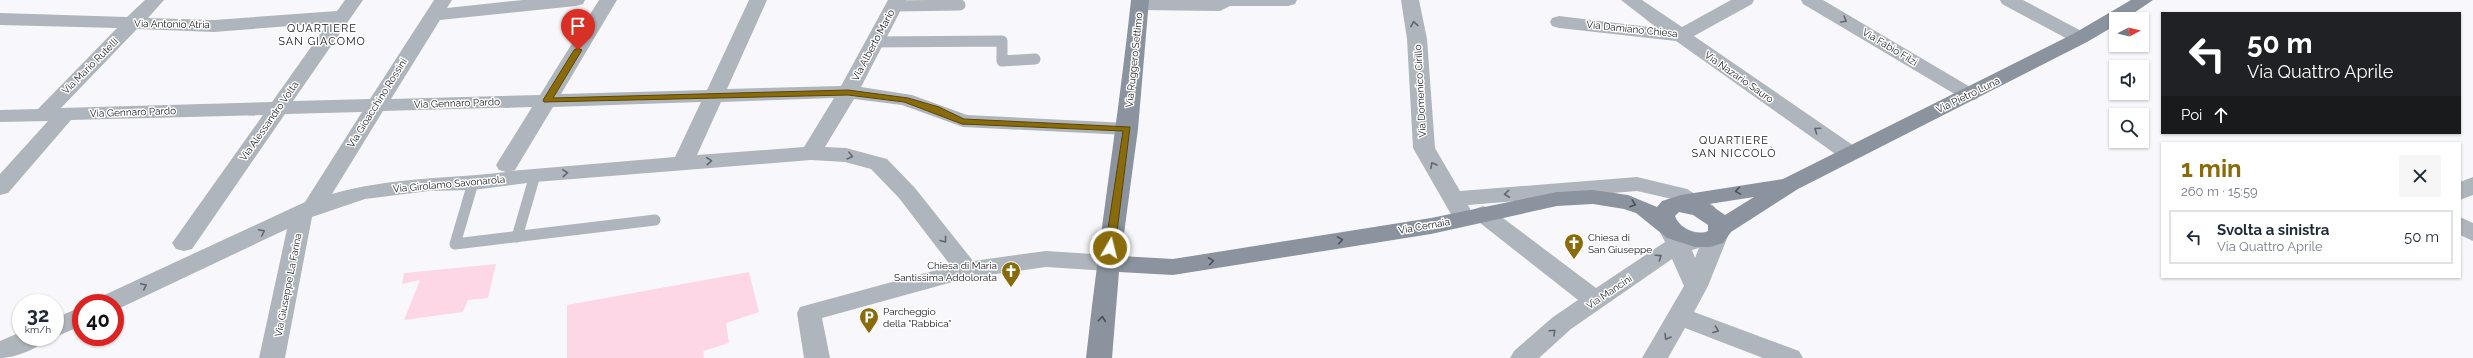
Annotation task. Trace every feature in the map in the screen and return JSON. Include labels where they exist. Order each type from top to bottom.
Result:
[{"type":"street","name":"Via Mario Rutelli","points":[[43,114],[154,0]]},
{"type":"street","points":[[438,7],[576,0]]},
{"type":"street","points":[[507,165],[608,0]]},
{"type":"street","points":[[683,163],[758,0]]},
{"type":"street","points":[[1140,2],[1220,5],[1225,1],[1288,0]]},
{"type":"street","name":"Via Domenico Cirillo","points":[[1410,0],[1417,39],[1424,148],[1452,199],[1474,216]]},
{"type":"street","name":"Via Nazario Sauro","points":[[1630,0],[1849,153]]},
{"type":"street","name":"Via Damiano Chiesa","points":[[1559,22],[1680,36],[1745,0]]},
{"type":"street","name":"Via Fabio Filzi","points":[[1810,0],[1970,95]]},
{"type":"street","points":[[2009,0],[2080,38]]},
{"type":"street","name":"Via Pietro Luna","points":[[1692,224],[1790,184],[1849,153],[1970,95],[2080,38],[2144,0]]},
{"type":"street","name":"Via Ruggero Settimo","points":[[1098,358],[1108,263],[1127,129],[1140,2]]},
{"type":"street","name":"Via Alberto Mario","points":[[811,153],[848,92],[895,3]]},
{"type":"street","name":"Via Gioacchino Rossini","points":[[308,209],[438,7]]},
{"type":"street","name":"Via Antonio Atria","points":[[0,19],[214,26],[349,8]]},
{"type":"street","name":"Via Alessandro Volta","points":[[184,243],[349,8]]},
{"type":"street","name":"Via Gennaro Pardo","points":[[0,116],[848,92],[905,99],[936,109],[962,121],[1127,129]]},
{"type":"street","points":[[0,188],[65,114]]},
{"type":"street","name":"Via Girolamo Savonarola","points":[[124,296],[232,247],[308,209],[364,192],[429,184],[473,182],[535,175],[811,153],[846,155],[879,164],[907,193],[967,270]]},
{"type":"street","points":[[1452,199],[1556,189],[1637,184],[1672,191],[1692,224],[1696,286],[1655,358]]},
{"type":"street","name":"Via Pietro Luna","points":[[1692,224],[1790,184]]},
{"type":"street","points":[[2461,192],[2473,184]]},
{"type":"street","name":"Via Cernaia","points":[[1108,263],[1173,267],[1474,216],[1557,199],[1593,197],[1628,202],[1692,224]]},
{"type":"street","name":"Via Giuseppe La Farina","points":[[272,358],[308,209]]},
{"type":"street","points":[[1474,216],[1596,301]]},
{"type":"street","points":[[1692,224],[1696,286]]},
{"type":"street","name":"Via Mancini","points":[[1523,358],[1562,323],[1596,301],[1692,224]]},
{"type":"street","points":[[2461,226],[2473,233]]},
{"type":"street","points":[[817,358],[809,313],[967,270],[1046,259],[1108,263]]},
{"type":"street","points":[[1679,316],[1780,356]]},
{"type":"street","points":[[0,351],[12,346]]},
{"type":"lane","points":[[895,3],[960,6]]},
{"type":"lane","points":[[874,42],[1002,41],[1002,61],[1035,59]]},
{"type":"lane","points":[[518,236],[535,175]]},
{"type":"lane","points":[[473,182],[455,244],[655,220]]},
{"type":"shaded area","points":[[496,264],[488,298],[468,300],[463,312],[404,320],[420,280],[402,284],[404,273]]},
{"type":"shaded area","points":[[749,272],[759,312],[726,323],[729,343],[703,351],[704,358],[567,358],[567,305]]},
{"type":"place","name":"Chiesa di San Giuseppe","points":[[1574,260]]},
{"type":"place","name":"Chiesa di Maria Santissima Addolorata","points":[[1011,288]]},
{"type":"place","name":"Parcheggio della \"Rabbica\"","points":[[869,334]]},
{"type":"district","name":"QUARTIERE SAN GIACOMO","points":[[322,34]]},
{"type":"district","name":"QUARTIERE SAN NICCOLÒ","points":[[1734,146]]},
{"type":"route","points":[[578,50],[547,100],[848,92],[905,99],[936,109],[962,121],[1127,129],[1110,248]]}]
